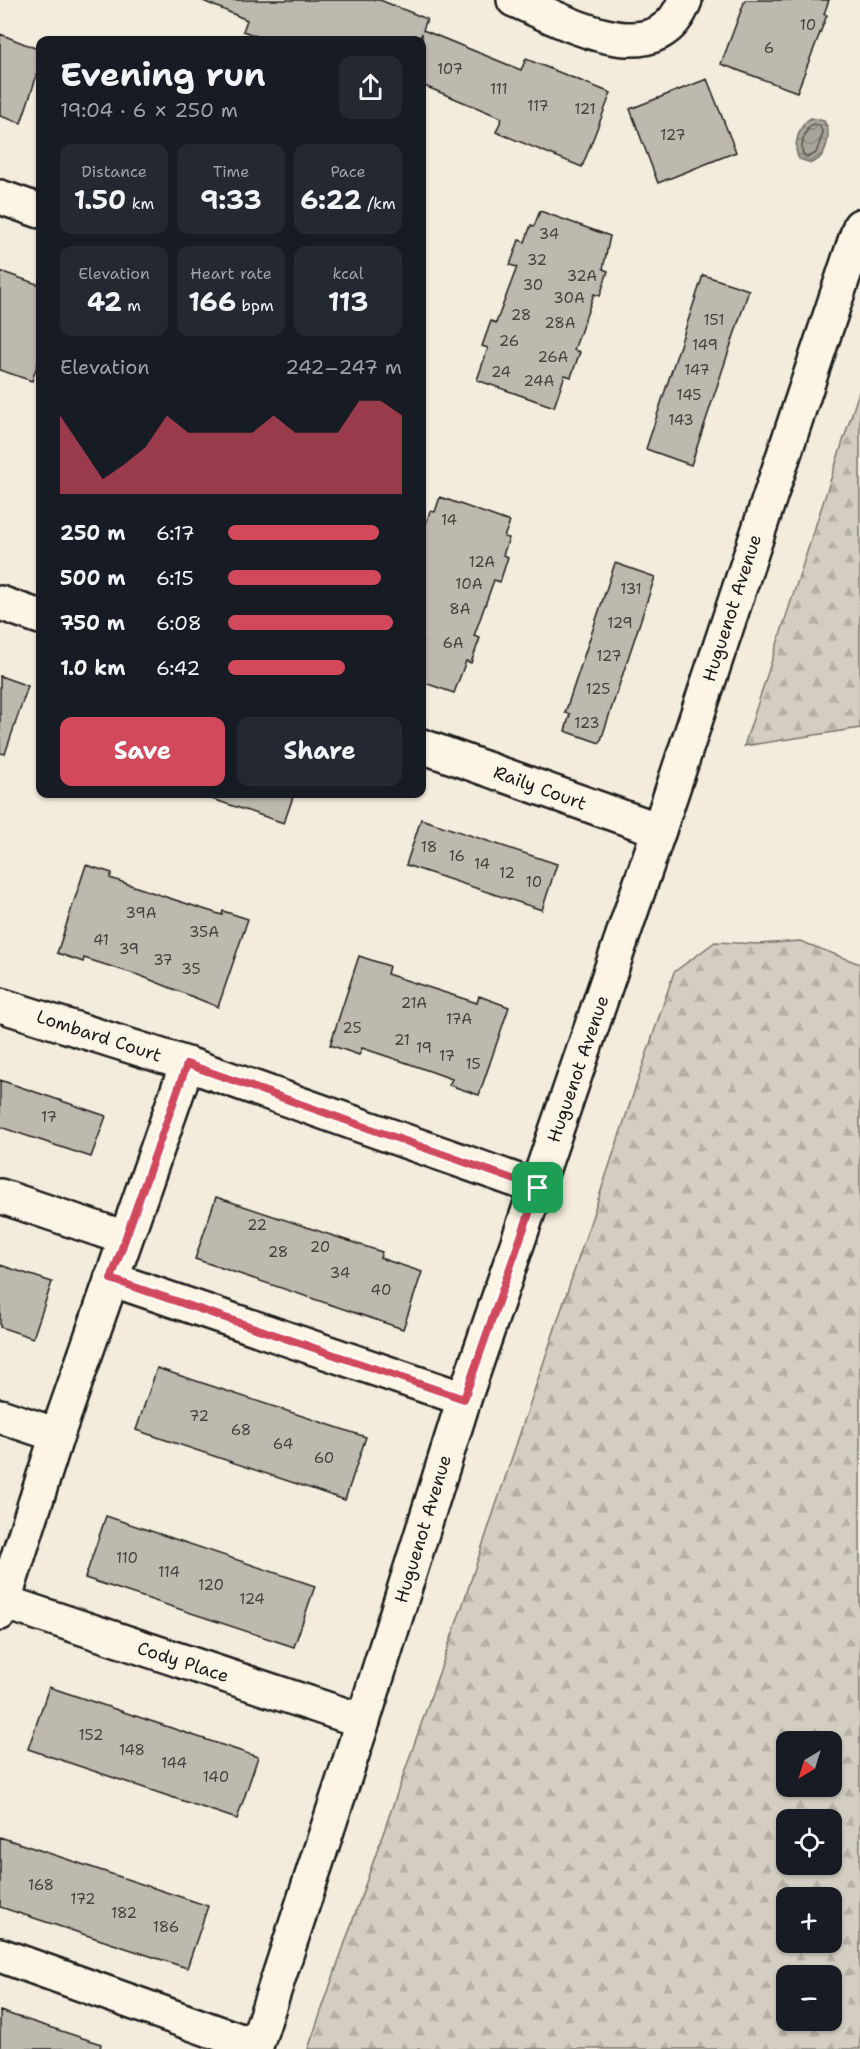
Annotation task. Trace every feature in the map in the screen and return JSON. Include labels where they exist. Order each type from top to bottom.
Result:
[{"type":"street","points":[[513,0],[604,37],[628,41],[654,35],[674,21],[685,0]]},
{"type":"street","points":[[0,197],[36,210]]},
{"type":"street","name":"Huguenot Avenue","points":[[255,2048],[363,1721],[464,1399],[659,830],[860,226]]},
{"type":"street","points":[[0,603],[36,616]]},
{"type":"street","name":"Raily Court","points":[[426,747],[659,830]]},
{"type":"street","name":"Lombard Court","points":[[0,1005],[187,1064],[538,1188]]},
{"type":"street","name":"Cody Place","points":[[187,1064],[57,1435],[2,1607],[363,1721]]},
{"type":"street","points":[[0,1196],[125,1239]]},
{"type":"street","points":[[111,1279],[464,1399]]},
{"type":"street","points":[[0,1416],[57,1435]]},
{"type":"street","points":[[0,1955],[255,2048]]},
{"type":"green space","points":[[860,389],[860,728],[744,746]]},
{"type":"green space","points":[[800,941],[860,964],[860,2049],[308,2049],[463,1604],[674,972],[715,942],[759,944]]},
{"type":"water","points":[[811,118],[824,121],[827,126],[828,139],[821,156],[811,163],[799,159],[796,148],[800,130]]},
{"type":"building","points":[[201,0],[380,0],[427,19],[423,30],[521,70],[526,59],[611,93],[582,167],[496,132],[502,118],[426,87],[426,36],[422,36],[422,33],[421,36],[256,36],[243,31],[247,20]]},
{"type":"building","points":[[745,0],[829,0],[824,14],[827,15],[797,92],[721,64]]},
{"type":"building","points":[[0,34],[36,48],[36,78],[21,123],[0,116]]},
{"type":"building","points":[[707,79],[736,152],[658,183],[630,109]]},
{"type":"building","points":[[540,211],[610,236],[603,269],[608,271],[600,296],[594,294],[574,350],[580,352],[571,377],[565,375],[554,407],[477,380],[488,348],[482,346],[491,321],[496,323],[517,267],[510,265],[519,240],[525,242],[531,225],[534,226]]},
{"type":"building","points":[[0,271],[36,284],[36,368],[32,381],[0,370]]},
{"type":"building","points":[[703,275],[749,290],[691,465],[646,449]]},
{"type":"building","points":[[440,497],[510,522],[504,537],[509,538],[503,555],[508,557],[500,582],[494,580],[474,636],[480,638],[471,663],[466,661],[454,693],[426,683],[426,524],[430,511],[435,512]]},
{"type":"building","points":[[615,563],[655,577],[600,743],[565,731],[570,714],[565,713]]},
{"type":"building","points":[[0,676],[28,686],[5,754],[0,753]]},
{"type":"building","points":[[209,798],[293,798],[284,823]]},
{"type":"building","points":[[421,819],[557,864],[542,910],[406,865]]},
{"type":"building","points":[[86,865],[112,873],[110,878],[166,897],[222,915],[223,911],[248,919],[218,1007],[141,976],[84,958],[83,962],[57,953]]},
{"type":"building","points":[[359,956],[389,966],[387,974],[477,1003],[479,996],[509,1007],[479,1095],[449,1085],[452,1079],[407,1063],[362,1048],[359,1055],[330,1045]]},
{"type":"building","points":[[0,1080],[106,1116],[91,1157],[0,1127]]},
{"type":"building","points":[[216,1197],[382,1252],[380,1258],[422,1272],[403,1329],[195,1259]]},
{"type":"building","points":[[0,1265],[52,1282],[33,1338],[0,1327]]},
{"type":"building","points":[[157,1368],[366,1437],[345,1500],[136,1430]]},
{"type":"building","points":[[106,1516],[315,1586],[294,1647],[85,1578]]},
{"type":"building","points":[[49,1687],[258,1757],[237,1819],[28,1749]]},
{"type":"building","points":[[0,1837],[208,1906],[187,1968],[0,1907]]},
{"type":"building","points":[[0,2011],[101,2044],[100,2049],[0,2049]]},
{"type":"route","points":[[187,1064],[538,1188],[464,1399],[111,1279],[187,1064]]}]
